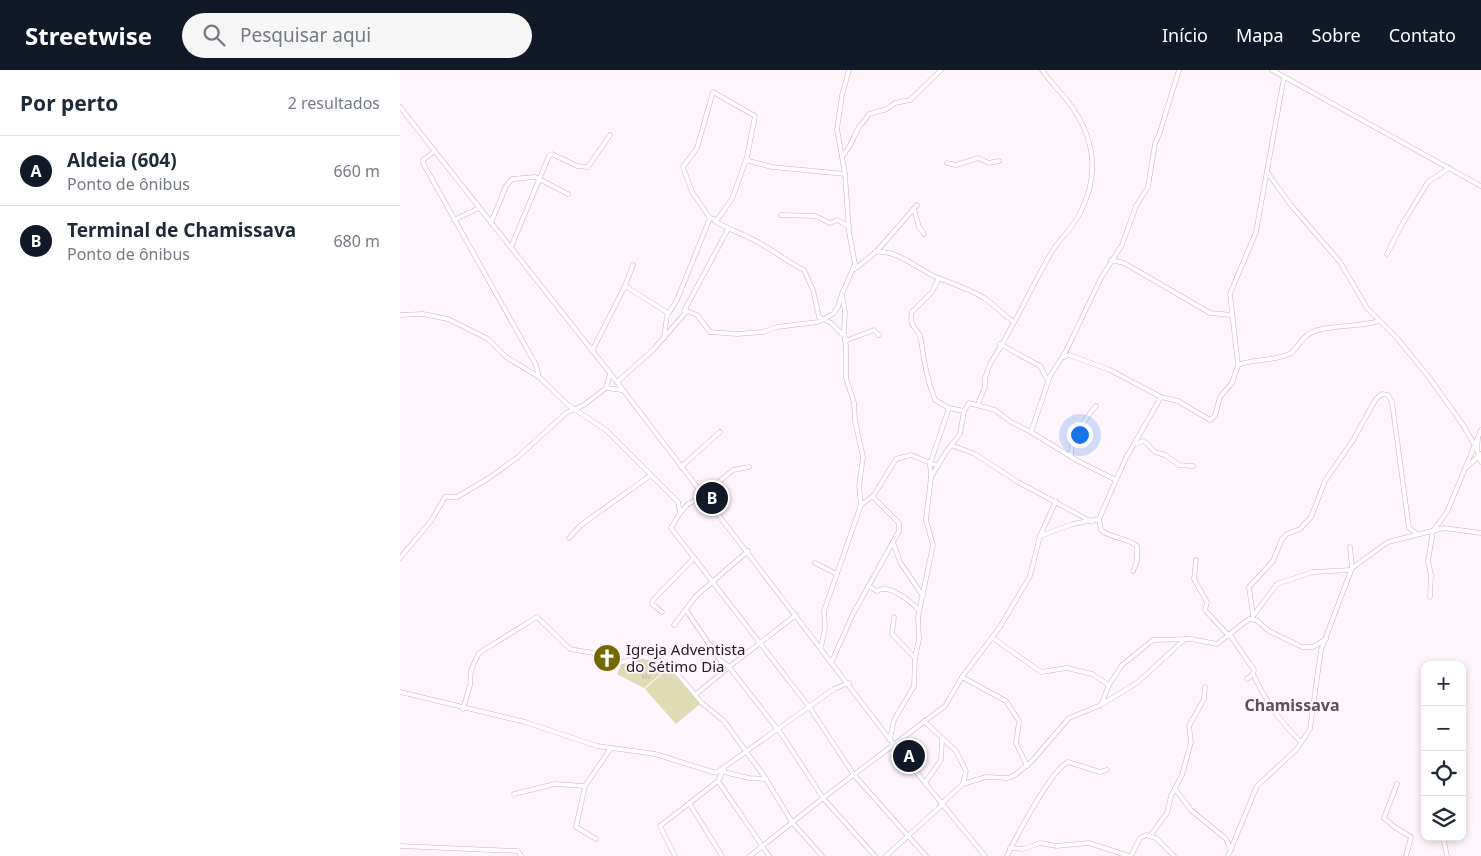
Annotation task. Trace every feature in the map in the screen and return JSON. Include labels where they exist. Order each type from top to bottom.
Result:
[{"type":"street","points":[[849,70],[842,95],[837,129],[845,174],[849,227],[855,269]]},
{"type":"street","points":[[842,156],[852,144],[858,128],[864,124],[869,114],[888,110],[895,103],[910,100],[941,70]]},
{"type":"street","points":[[978,404],[985,386],[987,370],[1000,344],[1052,253],[1065,234],[1071,229],[1091,188],[1093,167],[1084,127],[1070,104],[1042,70]]},
{"type":"street","points":[[1031,432],[1048,381],[1062,358],[1084,311],[1123,243],[1136,206],[1148,187],[1155,144],[1179,70]]},
{"type":"street","points":[[1272,70],[1481,186]]},
{"type":"street","points":[[1062,358],[1070,355],[1110,370],[1161,397],[1178,401],[1210,420],[1215,416],[1220,397],[1232,383],[1238,365],[1230,294],[1231,287],[1256,232],[1284,76]]},
{"type":"street","points":[[712,219],[717,220],[732,199],[747,157],[755,116],[713,92],[697,148],[683,167],[692,192],[712,219],[728,229],[754,240],[785,261],[804,270],[814,294],[817,313],[841,331],[845,338]]},
{"type":"street","points":[[400,108],[617,382],[849,683],[894,745],[985,856]]},
{"type":"street","points":[[511,247],[549,156],[552,154],[577,166],[588,168],[610,135]]},
{"type":"street","points":[[435,151],[423,160],[423,163],[536,365],[539,377]]},
{"type":"street","points":[[747,157],[748,161],[772,167],[845,174]]},
{"type":"street","points":[[947,163],[956,165],[978,158],[990,163],[998,162]]},
{"type":"street","points":[[1387,254],[1409,212],[1428,182],[1449,168]]},
{"type":"street","points":[[1268,172],[1290,204],[1337,257],[1361,301],[1397,338],[1431,380],[1474,444]]},
{"type":"street","points":[[491,223],[509,182],[516,178],[538,179],[568,194]]},
{"type":"street","points":[[683,313],[687,311],[697,315],[711,333],[763,332],[777,327],[825,320],[838,307],[842,294],[855,269],[875,252],[916,207],[920,227],[924,234]]},
{"type":"street","points":[[454,220],[479,208]]},
{"type":"street","points":[[781,215],[815,216],[830,223],[838,220],[849,227]]},
{"type":"street","points":[[664,338],[664,325],[668,313],[677,300],[712,219]]},
{"type":"street","points":[[617,382],[664,338],[683,313],[728,229]]},
{"type":"street","points":[[875,252],[887,252],[982,297],[1014,322]]},
{"type":"street","points":[[1112,260],[1124,263],[1210,313],[1232,315]]},
{"type":"street","points":[[592,351],[625,286],[633,265]]},
{"type":"street","points":[[939,278],[932,292],[912,312],[911,323],[921,339],[929,387],[935,400],[949,408],[964,411]]},
{"type":"street","points":[[625,286],[668,313]]},
{"type":"street","points":[[821,647],[825,628],[824,610],[860,506],[859,486],[863,451],[854,421],[854,403],[846,378],[845,312],[842,294]]},
{"type":"street","points":[[400,315],[423,314],[454,321],[488,339],[506,358],[539,377],[575,409],[606,430],[678,502],[688,504]]},
{"type":"street","points":[[1238,365],[1252,360],[1266,362],[1289,354],[1300,340],[1316,331],[1379,321]]},
{"type":"street","points":[[845,338],[874,330],[879,335]]},
{"type":"street","points":[[1000,344],[1040,366],[1048,381]]},
{"type":"street","points":[[400,558],[431,521],[445,497],[457,497],[489,478],[536,442],[566,413],[606,388],[610,374]]},
{"type":"street","points":[[606,388],[622,390]]},
{"type":"street","points":[[1251,617],[1250,585],[1273,561],[1282,539],[1287,534],[1300,528],[1311,517],[1325,480],[1353,440],[1376,399],[1382,394],[1388,395],[1392,402],[1409,528],[1417,534]]},
{"type":"street","points":[[1133,570],[1137,561],[1137,546],[1126,539],[1106,534],[1101,530],[1099,519],[1116,480],[1161,397]]},
{"type":"street","points":[[932,477],[951,445],[960,434],[964,411],[969,403],[995,410],[1011,422],[1116,480]]},
{"type":"street","points":[[1070,456],[1071,447],[1096,406]]},
{"type":"street","points":[[890,739],[894,720],[914,686],[915,658],[919,639],[919,610],[933,545],[926,520],[932,477],[930,462],[949,408]]},
{"type":"street","points":[[1430,597],[1431,575],[1428,561],[1433,531],[1446,512],[1481,430]]},
{"type":"street","points":[[681,467],[720,432]]},
{"type":"street","points":[[1478,435],[1481,462]]},
{"type":"street","points":[[1135,444],[1144,441],[1156,452],[1165,455],[1179,465],[1193,466]]},
{"type":"street","points":[[951,445],[975,454],[1018,482],[1092,522]]},
{"type":"street","points":[[860,506],[873,497],[896,460],[911,455],[938,466]]},
{"type":"street","points":[[1465,469],[1480,455]]},
{"type":"street","points":[[749,467],[733,470],[704,495],[688,504],[680,512],[671,528],[810,708],[854,776],[926,856]]},
{"type":"street","points":[[569,538],[581,525],[651,475]]},
{"type":"street","points":[[832,661],[868,586],[900,529],[899,523],[873,497]]},
{"type":"street","points":[[678,502],[680,512]]},
{"type":"street","points":[[750,856],[945,706],[962,677],[993,638],[1030,576],[1040,536],[1056,502]]},
{"type":"street","points":[[1040,536],[1073,524],[1092,522],[1099,519]]},
{"type":"street","points":[[1101,705],[1109,685],[1127,660],[1153,640],[1185,639],[1217,644],[1251,617],[1277,584],[1313,572],[1352,569],[1388,542],[1417,534],[1449,528],[1481,533]]},
{"type":"street","points":[[893,542],[903,568],[923,596]]},
{"type":"street","points":[[1228,856],[1257,786],[1284,763],[1302,742],[1312,724],[1318,664],[1352,569],[1350,547]]},
{"type":"street","points":[[674,625],[696,596],[748,552]]},
{"type":"street","points":[[662,612],[652,604],[653,600],[694,558]]},
{"type":"street","points":[[1196,560],[1194,579],[1207,602],[1205,610],[1229,635],[1248,660],[1262,692],[1283,723],[1302,742]]},
{"type":"street","points":[[815,563],[836,574]]},
{"type":"street","points":[[868,586],[877,591],[882,588],[887,589],[907,599],[919,610]]},
{"type":"street","points":[[686,610],[720,660],[729,667],[778,730],[823,798],[875,856]]},
{"type":"street","points":[[695,695],[796,615]]},
{"type":"street","points":[[463,709],[474,660],[478,653],[537,617],[570,649],[593,653],[608,666],[636,657],[653,659],[668,664],[695,695],[719,715],[766,779],[792,822],[822,856]]},
{"type":"street","points":[[894,617],[892,634],[915,658]]},
{"type":"street","points":[[1251,617],[1269,632],[1302,647],[1313,646],[1326,639]]},
{"type":"street","points":[[993,638],[1041,672],[1067,668],[1092,674],[1109,685]]},
{"type":"street","points":[[963,784],[986,777],[1012,777],[1027,766],[1069,718],[1101,705],[1138,682],[1185,639]]},
{"type":"street","points":[[1247,678],[1253,674]]},
{"type":"street","points":[[962,677],[1006,701],[1019,721],[1016,743],[1027,766]]},
{"type":"street","points":[[675,856],[660,826],[718,781],[724,771],[746,752],[834,689],[849,683]]},
{"type":"street","points":[[1150,836],[1167,813],[1171,796],[1182,775],[1190,747],[1191,733],[1189,726],[1204,699],[1205,687]]},
{"type":"street","points":[[400,692],[418,695],[463,709],[525,722],[587,744],[655,754],[711,773],[724,771],[749,778],[766,779]]},
{"type":"street","points":[[886,856],[909,837],[966,780],[965,768],[956,751],[924,722]]},
{"type":"street","points":[[925,783],[941,760],[942,740]]},
{"type":"street","points":[[596,839],[576,826],[585,786],[612,748]]},
{"type":"street","points":[[1007,856],[1055,772],[1066,763],[1100,772],[1107,770]]},
{"type":"street","points":[[718,781],[769,856]]},
{"type":"street","points":[[514,794],[555,784],[585,786]]},
{"type":"street","points":[[1397,784],[1384,818],[1411,837],[1406,856]]},
{"type":"street","points":[[1175,789],[1191,810],[1226,839],[1231,850]]},
{"type":"street","points":[[689,803],[722,856]]},
{"type":"street","points":[[1010,848],[1023,849],[1040,843],[1056,846],[1090,843],[1130,856],[1140,838],[1150,836],[1156,838],[1174,856]]},
{"type":"street","points":[[1444,841],[1447,856]]},
{"type":"street","points":[[400,846],[518,850],[521,856]]},
{"type":"green space","points":[[641,658],[669,667],[644,688],[617,674],[623,661]]},
{"type":"green space","points":[[669,668],[700,704],[676,724],[645,689]]},
{"type":"place","name":"Terminal de Chamissava","points":[[712,498]]},
{"type":"place","name":"Igreja Adventista do Sétimo Dia","points":[[607,658]]},
{"type":"place","name":"Aldeia (604)","points":[[909,756]]},
{"type":"district","name":"Chamissava","points":[[1292,705]]}]
